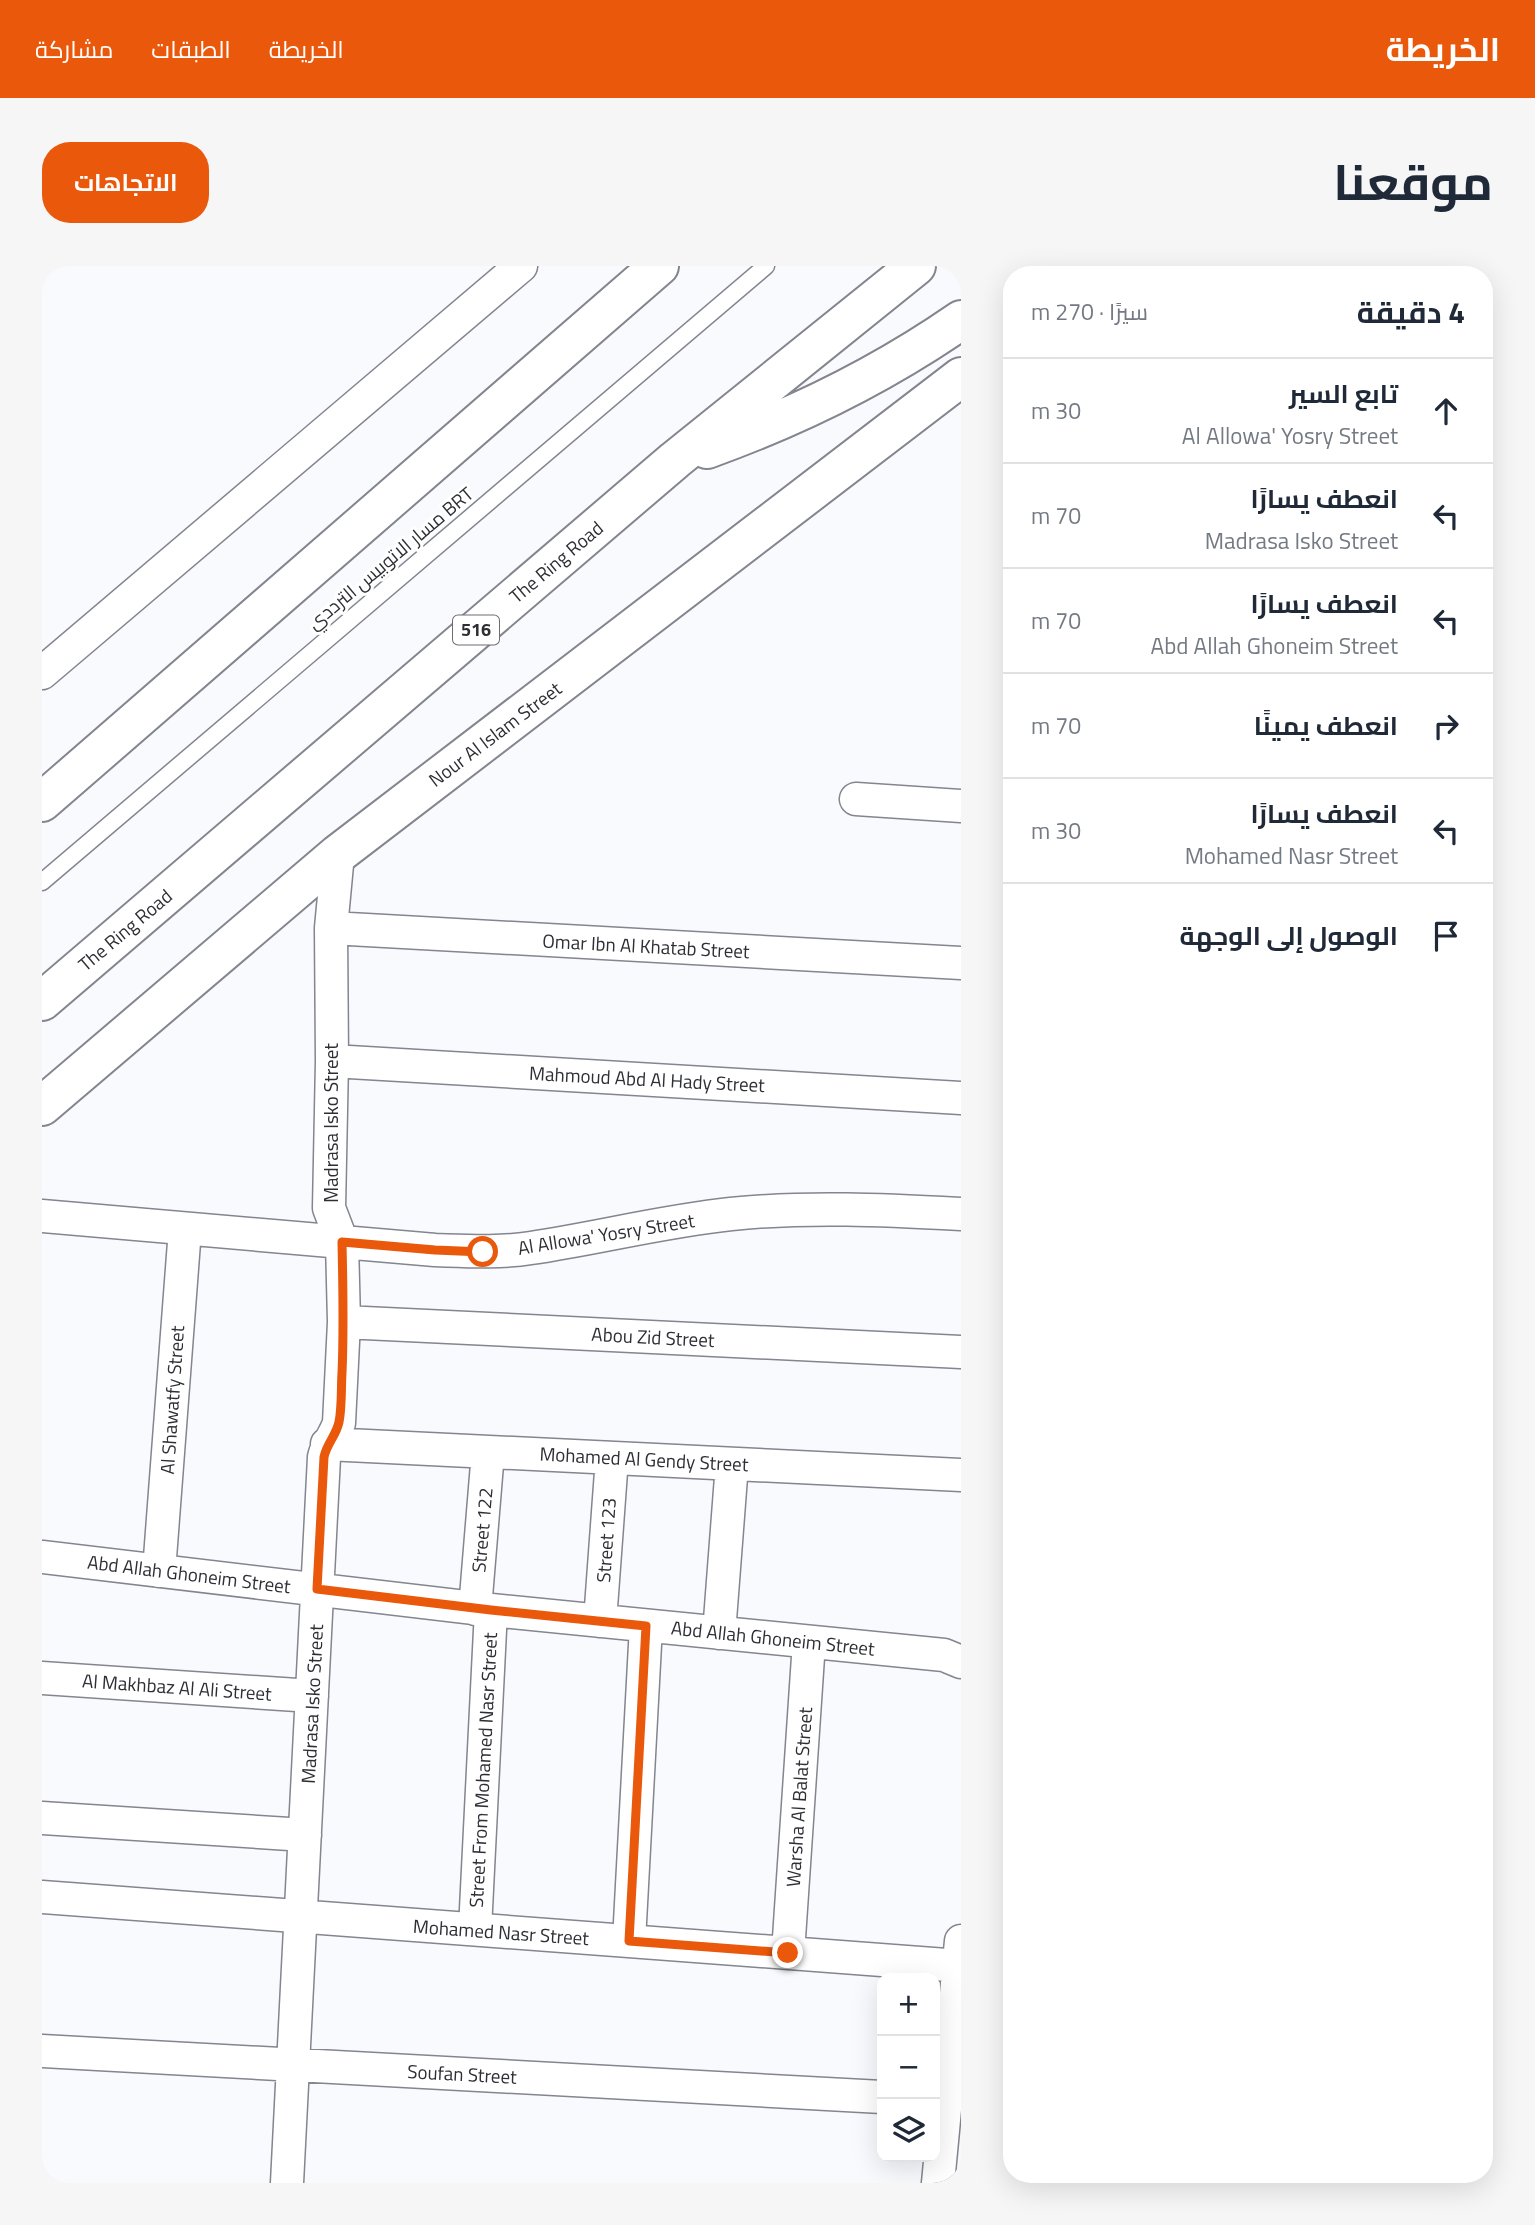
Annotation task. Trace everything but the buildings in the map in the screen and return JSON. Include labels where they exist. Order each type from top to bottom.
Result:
[{"type":"main road","points":[[42,802],[659,266]]},
{"type":"main road","name":"The Ring Road","points":[[42,1001],[675,460],[916,266]]},
{"type":"main road","points":[[675,460],[789,417],[897,361],[961,320]]},
{"type":"main road","name":"Nour Al Islam Street","points":[[42,1106],[338,854],[961,377]]},
{"type":"street","points":[[42,673],[521,266]]},
{"type":"street","points":[[856,799],[961,806]]},
{"type":"street","name":"Madrasa Isko Street","points":[[287,2183],[324,1457],[327,1444],[334,1437],[339,1423],[344,1322],[342,1242],[329,1208],[331,928],[338,854]]},
{"type":"street","name":"Omar Ibn Al Khatab Street","points":[[331,928],[961,963]]},
{"type":"street","name":"Mahmoud Abd Al Hady Street","points":[[332,1060],[961,1098]]},
{"type":"street","name":"Al Allowa' Yosry Street","points":[[42,1216],[483,1252],[530,1248],[654,1224],[732,1214],[812,1209],[961,1214]]},
{"type":"street","name":"Al Shawatfy Street","points":[[159,1571],[185,1229]]},
{"type":"street","name":"Abou Zid Street","points":[[344,1322],[961,1352]]},
{"type":"street","name":"Mohamed Al Gendy Street","points":[[327,1444],[961,1475]]},
{"type":"street","name":"Street 122","points":[[483,1609],[488,1452]]},
{"type":"street","name":"Street 123","points":[[600,1621],[612,1458]]},
{"type":"street","points":[[719,1633],[732,1464]]},
{"type":"street","name":"Abd Allah Ghoneim Street","points":[[42,1557],[483,1609],[944,1655],[961,1662]]},
{"type":"street","name":"Street From Mohamed Nasr Street","points":[[475,1929],[483,1609]]},
{"type":"street","points":[[629,1941],[646,1626]]},
{"type":"street","name":"Warsha Al Balat Street","points":[[788,1953],[809,1642]]},
{"type":"street","name":"Al Makhbaz Al Ali Street","points":[[42,1678],[312,1696]]},
{"type":"street","points":[[42,1818],[305,1835]]},
{"type":"street","name":"Mohamed Nasr Street","points":[[42,1897],[788,1953],[960,1958]]},
{"type":"street","points":[[938,2183],[960,1958]]},
{"type":"street","name":"Soufan Street","points":[[42,2050],[877,2097]]},
{"type":"lane","name":"مسار الاتوبيس الترددي BRT","points":[[42,882],[766,266]]},
{"type":"route","points":[[483,1252],[342,1242],[344,1322],[341,1408],[339,1423],[334,1437],[327,1444],[324,1457],[317,1589],[646,1626],[629,1941],[788,1953]]}]
